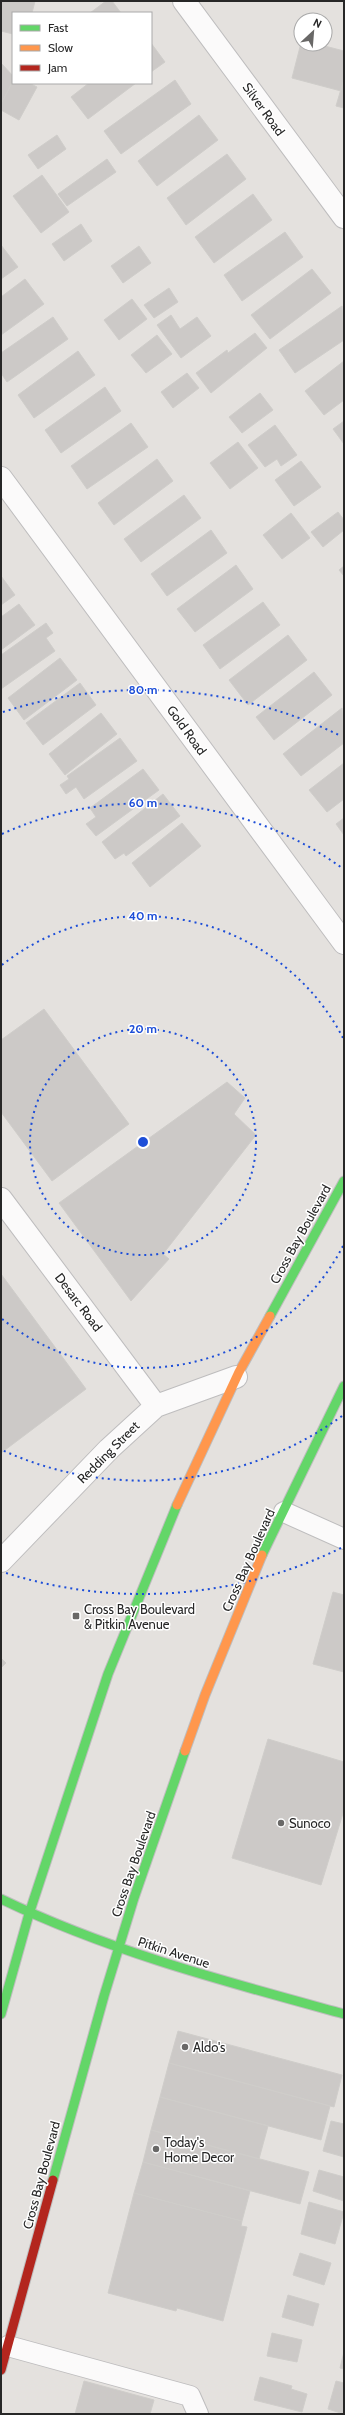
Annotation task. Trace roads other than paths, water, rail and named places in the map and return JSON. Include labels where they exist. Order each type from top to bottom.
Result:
[{"type":"main road","name":"Cross Bay Boulevard","points":[[1,2014],[29,1914],[108,1674],[172,1516],[236,1377],[344,1181]]},
{"type":"main road","name":"Cross Bay Boulevard","points":[[1,2370],[119,1949],[205,1695],[251,1578],[344,1386]]},
{"type":"main road","name":"Pitkin Avenue","points":[[1,1899],[29,1914],[119,1949],[203,1976],[344,2014]]},
{"type":"street","name":"Silver Road","points":[[184,1],[344,217]]},
{"type":"street","points":[[322,188],[344,190]]},
{"type":"street","name":"Gold Road","points":[[1,478],[344,943]]},
{"type":"street","name":"Desarc Road","points":[[1,1199],[156,1406]]},
{"type":"street","name":"Redding Street","points":[[1,1561],[109,1449],[156,1406],[236,1377]]},
{"type":"lane","points":[[284,1512],[344,1539]]},
{"type":"lane","points":[[8,2346],[190,2396],[198,2414]]},
{"type":"place","name":"Cross Bay Boulevard & Pitkin Avenue","points":[[76,1616]]},
{"type":"place","name":"Sunoco","points":[[281,1823]]},
{"type":"place","name":"Aldo's","points":[[185,2047]]},
{"type":"place","name":"Today's Home Decor","points":[[156,2149]]}]
